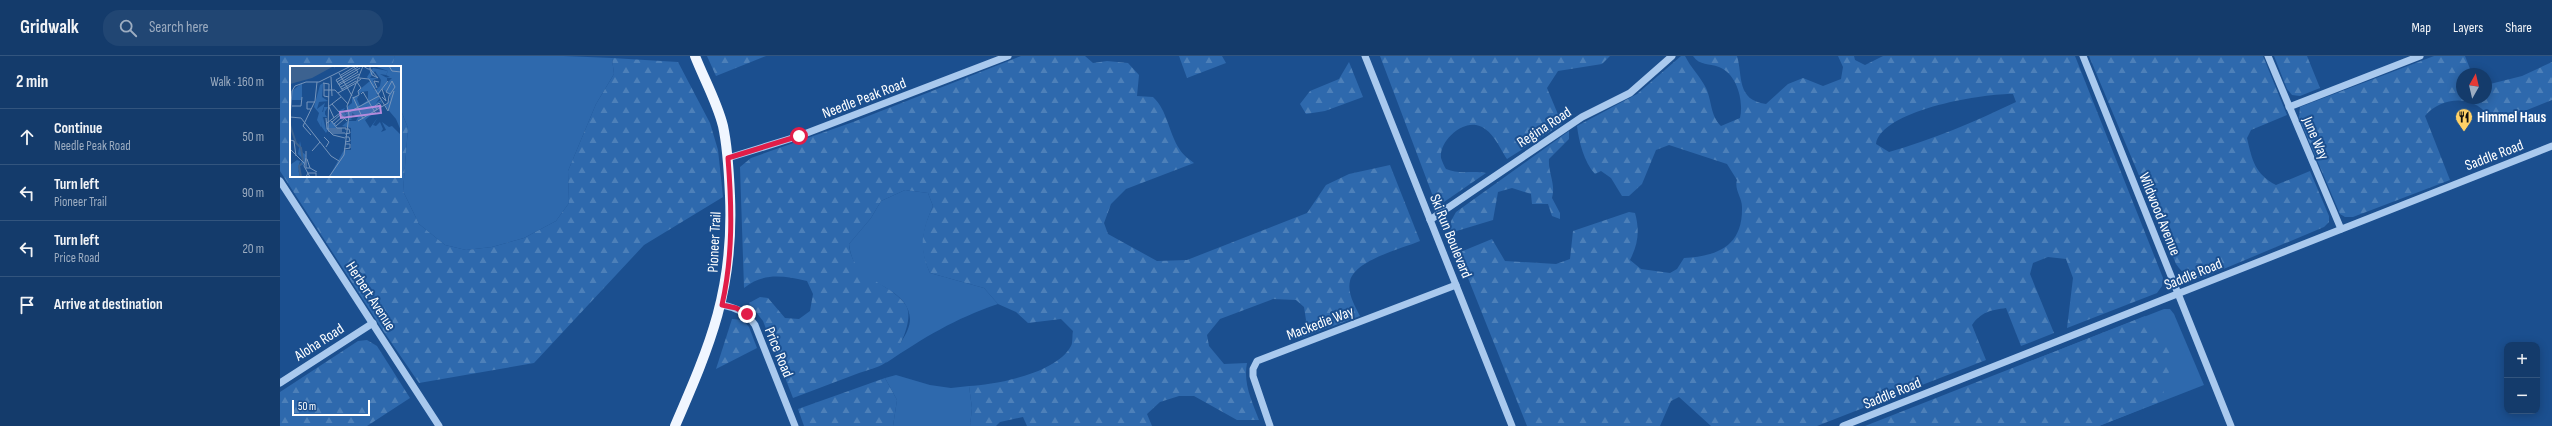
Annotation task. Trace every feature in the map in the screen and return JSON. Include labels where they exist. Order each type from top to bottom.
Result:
[{"type":"main road","name":"Pioneer Trail","points":[[675,426],[700,370],[722,305],[730,259],[731,235],[728,158],[722,125],[695,56]]},
{"type":"street","name":"Needle Peak Road","points":[[728,158],[799,136],[1008,56]]},
{"type":"street","name":"Ski Run Boulevard","points":[[1365,56],[1512,426]]},
{"type":"street","name":"Regina Road","points":[[1430,220],[1582,117],[1630,93],[1672,56]]},
{"type":"street","name":"Wildwood Avenue","points":[[2083,56],[2231,426]]},
{"type":"street","name":"June Way","points":[[2268,56],[2340,229]]},
{"type":"street","points":[[2289,107],[2420,56]]},
{"type":"street","name":"Saddle Road","points":[[1844,426],[2552,146]]},
{"type":"street","name":"Herbert Avenue","points":[[280,180],[439,426]]},
{"type":"street","points":[[280,196],[287,192]]},
{"type":"street","name":"Mackedie Way","points":[[1270,426],[1253,376],[1253,369],[1257,361],[1456,285]]},
{"type":"street","name":"Price Road","points":[[722,305],[736,308],[747,314],[755,325],[795,426]]},
{"type":"street","name":"Aloha Road","points":[[280,382],[373,323]]},
{"type":"green space","points":[[280,56],[395,56],[392,66],[290,66],[290,177],[401,177],[401,110],[408,128],[403,191],[419,224],[445,245],[466,250],[492,247],[524,238],[556,221],[569,203],[568,171],[596,104],[614,74],[612,58],[678,62],[710,123],[718,150],[723,197],[644,245],[534,363],[419,383],[382,329],[280,171]]},
{"type":"green space","points":[[395,56],[564,56],[612,58],[614,74],[596,104],[568,171],[569,203],[556,221],[524,238],[492,247],[466,250],[445,245],[419,224],[403,191],[408,128],[401,110],[401,66],[392,66]]},
{"type":"green space","points":[[707,56],[766,56],[716,76]]},
{"type":"green space","points":[[1021,56],[1085,56],[1093,63],[1107,61],[1128,63],[1139,75],[1137,96],[1153,97],[1162,109],[1180,150],[1194,163],[1126,189],[1111,204],[1104,223],[1108,234],[1157,261],[1187,260],[1307,213],[1326,185],[1349,174],[1390,165],[1420,241],[1369,261],[1360,267],[1354,274],[1349,286],[1352,299],[1360,316],[1298,339],[1306,320],[1304,307],[1296,300],[1273,299],[1220,319],[1207,335],[1209,346],[1224,364],[1247,363],[1247,385],[1259,420],[1237,420],[1194,396],[1179,396],[1160,402],[1147,414],[1152,426],[1027,426],[1023,417],[1000,422],[996,426],[970,426],[972,408],[969,386],[994,383],[1025,376],[1053,364],[1064,355],[1071,346],[1073,331],[1061,319],[1028,323],[1016,312],[998,304],[984,288],[930,273],[924,255],[923,239],[926,223],[933,206],[928,193],[905,190],[881,201],[871,218],[849,244],[856,265],[871,278],[898,296],[905,304],[908,310],[907,326],[900,344],[890,359],[882,365],[793,398],[763,321],[749,303],[760,297],[768,298],[785,318],[799,319],[810,311],[813,294],[807,281],[782,277],[767,277],[759,279],[744,288],[740,167],[751,158],[853,122]]},
{"type":"green space","points":[[1179,56],[1222,56],[1226,63],[1187,78]]},
{"type":"green space","points":[[1380,56],[1610,56],[1602,64],[1558,71],[1547,88],[1562,124],[1507,159],[1491,134],[1482,127],[1470,125],[1457,130],[1452,134],[1443,146],[1441,152],[1441,158],[1446,169],[1456,172],[1486,173],[1444,202],[1437,203],[1434,199]]},
{"type":"green space","points":[[1681,56],[1685,56],[1706,88],[1713,113],[1717,122],[1721,126],[1740,118],[1741,104],[1738,89],[1735,82],[1725,71],[1719,67],[1702,63],[1693,56],[1737,56],[1742,86],[1745,92],[1756,102],[1766,104],[1788,84],[1803,78],[1823,86],[1841,79],[1843,67],[1838,56],[1854,56],[1855,60],[1865,65],[1883,56],[2075,56],[2163,278],[2162,286],[2157,293],[2067,328],[2073,278],[2066,259],[2048,257],[2033,263],[2030,274],[2054,333],[2021,346],[2006,308],[1987,312],[1979,317],[1972,325],[1986,360],[1817,426],[1711,426],[1679,397],[1671,401],[1660,426],[1527,426],[1458,253],[1492,239],[1505,261],[1556,264],[1570,259],[1573,231],[1629,212],[1635,213],[1638,232],[1635,248],[1630,260],[1641,269],[1670,273],[1677,269],[1684,258],[1708,255],[1718,251],[1733,240],[1738,231],[1741,220],[1742,203],[1736,184],[1737,180],[1727,164],[1669,145],[1656,150],[1642,184],[1629,196],[1622,196],[1611,178],[1601,171],[1595,174],[1591,169],[1583,152],[1577,126],[1637,94]],"holes":[[[1999,94],[2013,94],[2016,102],[1954,130],[1889,152],[1876,144],[1882,132],[1895,122],[1914,113],[1936,106],[1958,100]]]},
{"type":"green space","points":[[2089,56],[2263,56],[2287,115],[2251,130],[2247,138],[2253,160],[2263,176],[2276,185],[2310,171],[2329,216],[2329,222],[2324,227],[2202,278],[2193,277],[2184,273],[2176,264]]},
{"type":"green space","points":[[2274,56],[2307,56],[2320,88],[2300,96],[2292,95],[2287,89]]},
{"type":"green space","points":[[2434,56],[2465,56],[2470,68],[2456,68],[2456,101],[2441,104],[2432,109],[2425,116],[2450,180],[2353,217],[2345,217],[2340,214],[2299,118],[2300,107]]},
{"type":"green space","points":[[1349,62],[1363,97],[1325,111],[1306,114],[1300,104],[1310,91],[1339,79]]},
{"type":"green space","points":[[2552,62],[2552,100],[2522,112],[2501,115],[2491,122],[2486,113],[2474,104],[2492,104],[2492,84],[2522,76]]},
{"type":"green space","points":[[1569,131],[1569,139],[1549,159],[1553,183],[1552,198],[1560,213],[1560,219],[1552,216],[1548,204],[1532,204],[1531,194],[1512,188],[1498,192],[1493,220],[1450,233],[1451,221],[1456,212]]},
{"type":"green space","points":[[905,190],[928,193],[933,206],[926,223],[923,240],[924,256],[930,273],[984,288],[998,304],[967,316],[940,329],[886,363],[905,336],[910,319],[908,310],[905,303],[899,297],[860,272],[853,261],[849,244],[871,218],[881,201]]},
{"type":"green space","points":[[2164,309],[2170,309],[2174,314],[2204,385],[2099,426],[2023,364]]},
{"type":"green space","points":[[2145,316],[2164,337],[2174,365],[2163,381],[2164,400],[2099,426],[1865,426]]},
{"type":"green space","points":[[732,319],[743,320],[749,327],[757,348],[716,369]]},
{"type":"green space","points":[[367,340],[377,346],[410,398],[367,426],[280,426],[280,392],[358,341]]},
{"type":"green space","points":[[896,375],[930,385],[951,388],[969,386],[972,408],[970,426],[893,426],[897,400],[885,378]]},
{"type":"green space","points":[[885,378],[897,400],[893,426],[804,426],[798,409]]},
{"type":"place","name":"Himmel Haus","points":[[2464,132]]},
{"type":"route","points":[[747,314],[736,308],[722,305],[730,259],[731,235],[728,158],[799,136]]}]
